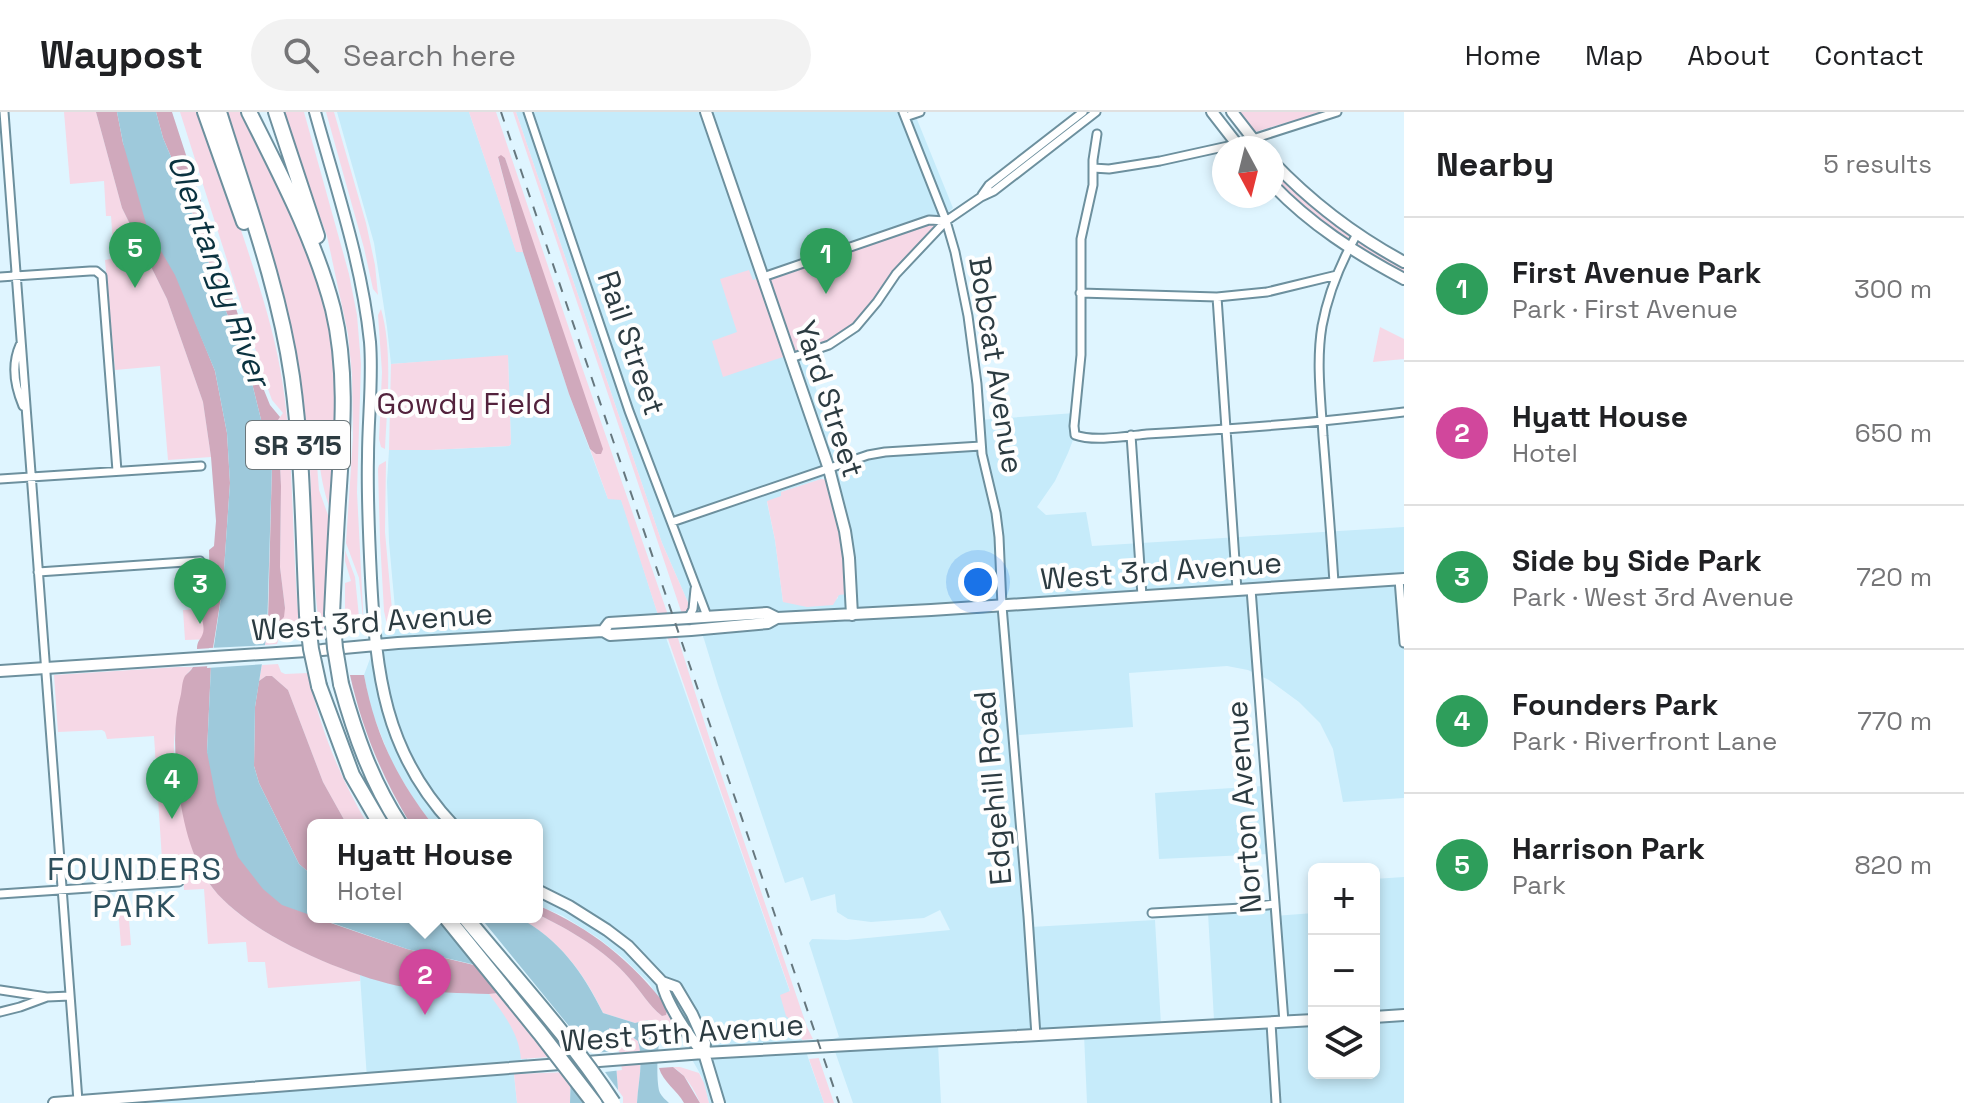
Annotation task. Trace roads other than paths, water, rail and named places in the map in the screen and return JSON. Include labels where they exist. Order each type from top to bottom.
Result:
[{"type":"highway","points":[[205,112],[244,222],[269,277]]},
{"type":"highway","name":"SR 315","points":[[219,112],[286,344],[296,416],[307,615],[319,686],[352,775],[378,819]]},
{"type":"highway","name":"SR 315","points":[[249,112],[311,243],[333,311],[343,388],[332,614],[335,648],[341,684],[355,732],[371,773],[396,819]]},
{"type":"highway","points":[[276,112],[320,249],[333,311]]},
{"type":"highway","points":[[451,923],[594,1103]]},
{"type":"highway","points":[[470,923],[613,1103]]},
{"type":"main road","points":[[315,112],[359,272],[368,330],[371,364],[367,490],[375,645],[385,703],[408,764],[448,819]]},
{"type":"main road","name":"Yard Street","points":[[706,112],[829,469],[845,531],[852,615]]},
{"type":"main road","points":[[1212,112],[1230,136]]},
{"type":"main road","points":[[1232,112],[1251,136]]},
{"type":"main road","points":[[1284,173],[1320,207],[1404,262]]},
{"type":"main road","points":[[1284,197],[1349,248],[1404,279]]},
{"type":"main road","name":"West 3rd Avenue","points":[[0,671],[603,631],[610,635],[740,626],[768,623],[777,618],[1402,579]]},
{"type":"main road","name":"West 3rd Avenue","points":[[603,631],[609,623],[689,617],[767,613],[777,618]]},
{"type":"main road","points":[[638,633],[649,629],[701,627],[707,616]]},
{"type":"main road","points":[[543,893],[607,930],[628,946],[662,982],[676,987],[705,1043],[704,1053],[719,1103]]},
{"type":"main road","points":[[1380,1017],[1404,1015]]},
{"type":"main road","name":"West 5th Avenue","points":[[54,1103],[704,1053],[1308,1020]]},
{"type":"street","points":[[4,112],[21,343],[14,372],[18,395],[26,412],[78,1101]]},
{"type":"street","name":"Rail Street","points":[[528,112],[629,411],[707,616]]},
{"type":"street","points":[[904,115],[920,112]]},
{"type":"street","points":[[981,197],[989,185],[1083,112]]},
{"type":"street","points":[[791,358],[829,345],[856,327],[896,274],[946,221],[994,191],[1096,112]]},
{"type":"street","points":[[1275,136],[1337,112]]},
{"type":"street","name":"Bobcat Avenue","points":[[904,115],[955,252],[968,316],[981,446],[999,537]]},
{"type":"street","points":[[1097,134],[1093,185],[1081,239],[1081,355],[1075,435],[1092,438],[1226,429],[1404,412]]},
{"type":"street","points":[[1093,168],[1109,169],[1212,151]]},
{"type":"street","points":[[763,277],[929,220],[946,221]]},
{"type":"street","points":[[1334,583],[1322,422],[1321,338],[1337,275],[1357,234]]},
{"type":"street","points":[[0,277],[100,273],[117,471]]},
{"type":"street","points":[[1080,293],[1217,297],[1267,292],[1337,275]]},
{"type":"street","points":[[1217,297],[1237,590]]},
{"type":"street","points":[[1131,435],[1142,596]]},
{"type":"street","points":[[672,522],[868,455],[981,446]]},
{"type":"street","points":[[0,479],[201,466]]},
{"type":"street","name":"Edgehill Road","points":[[999,537],[1036,1036]]},
{"type":"street","points":[[38,572],[200,561]]},
{"type":"street","points":[[1402,579],[1404,643]]},
{"type":"street","points":[[689,617],[695,602],[695,587]]},
{"type":"street","name":"Norton Avenue","points":[[1251,589],[1284,1022]]},
{"type":"street","points":[[0,894],[179,882]]},
{"type":"street","points":[[1152,913],[1275,904]]},
{"type":"street","points":[[0,990],[47,997],[70,996]]},
{"type":"street","points":[[0,1012],[47,997]]},
{"type":"street","points":[[1271,1023],[1276,1103]]},
{"type":"railway","points":[[501,112],[839,1103]]},
{"type":"place","name":"Harrison Park","points":[[135,288]]},
{"type":"place","name":"First Avenue Park","points":[[826,294]]},
{"type":"place","name":"Side by Side Park","points":[[200,624]]},
{"type":"place","name":"Founders Park","points":[[172,819]]},
{"type":"place","name":"Hyatt House","points":[[425,1015]]},
{"type":"district","name":"FOUNDERS PARK","points":[[135,888]]},
{"type":"water label","name":"Olentangy River","points":[[219,270]]},
{"type":"park label","name":"Gowdy Field","points":[[464,404]]}]
